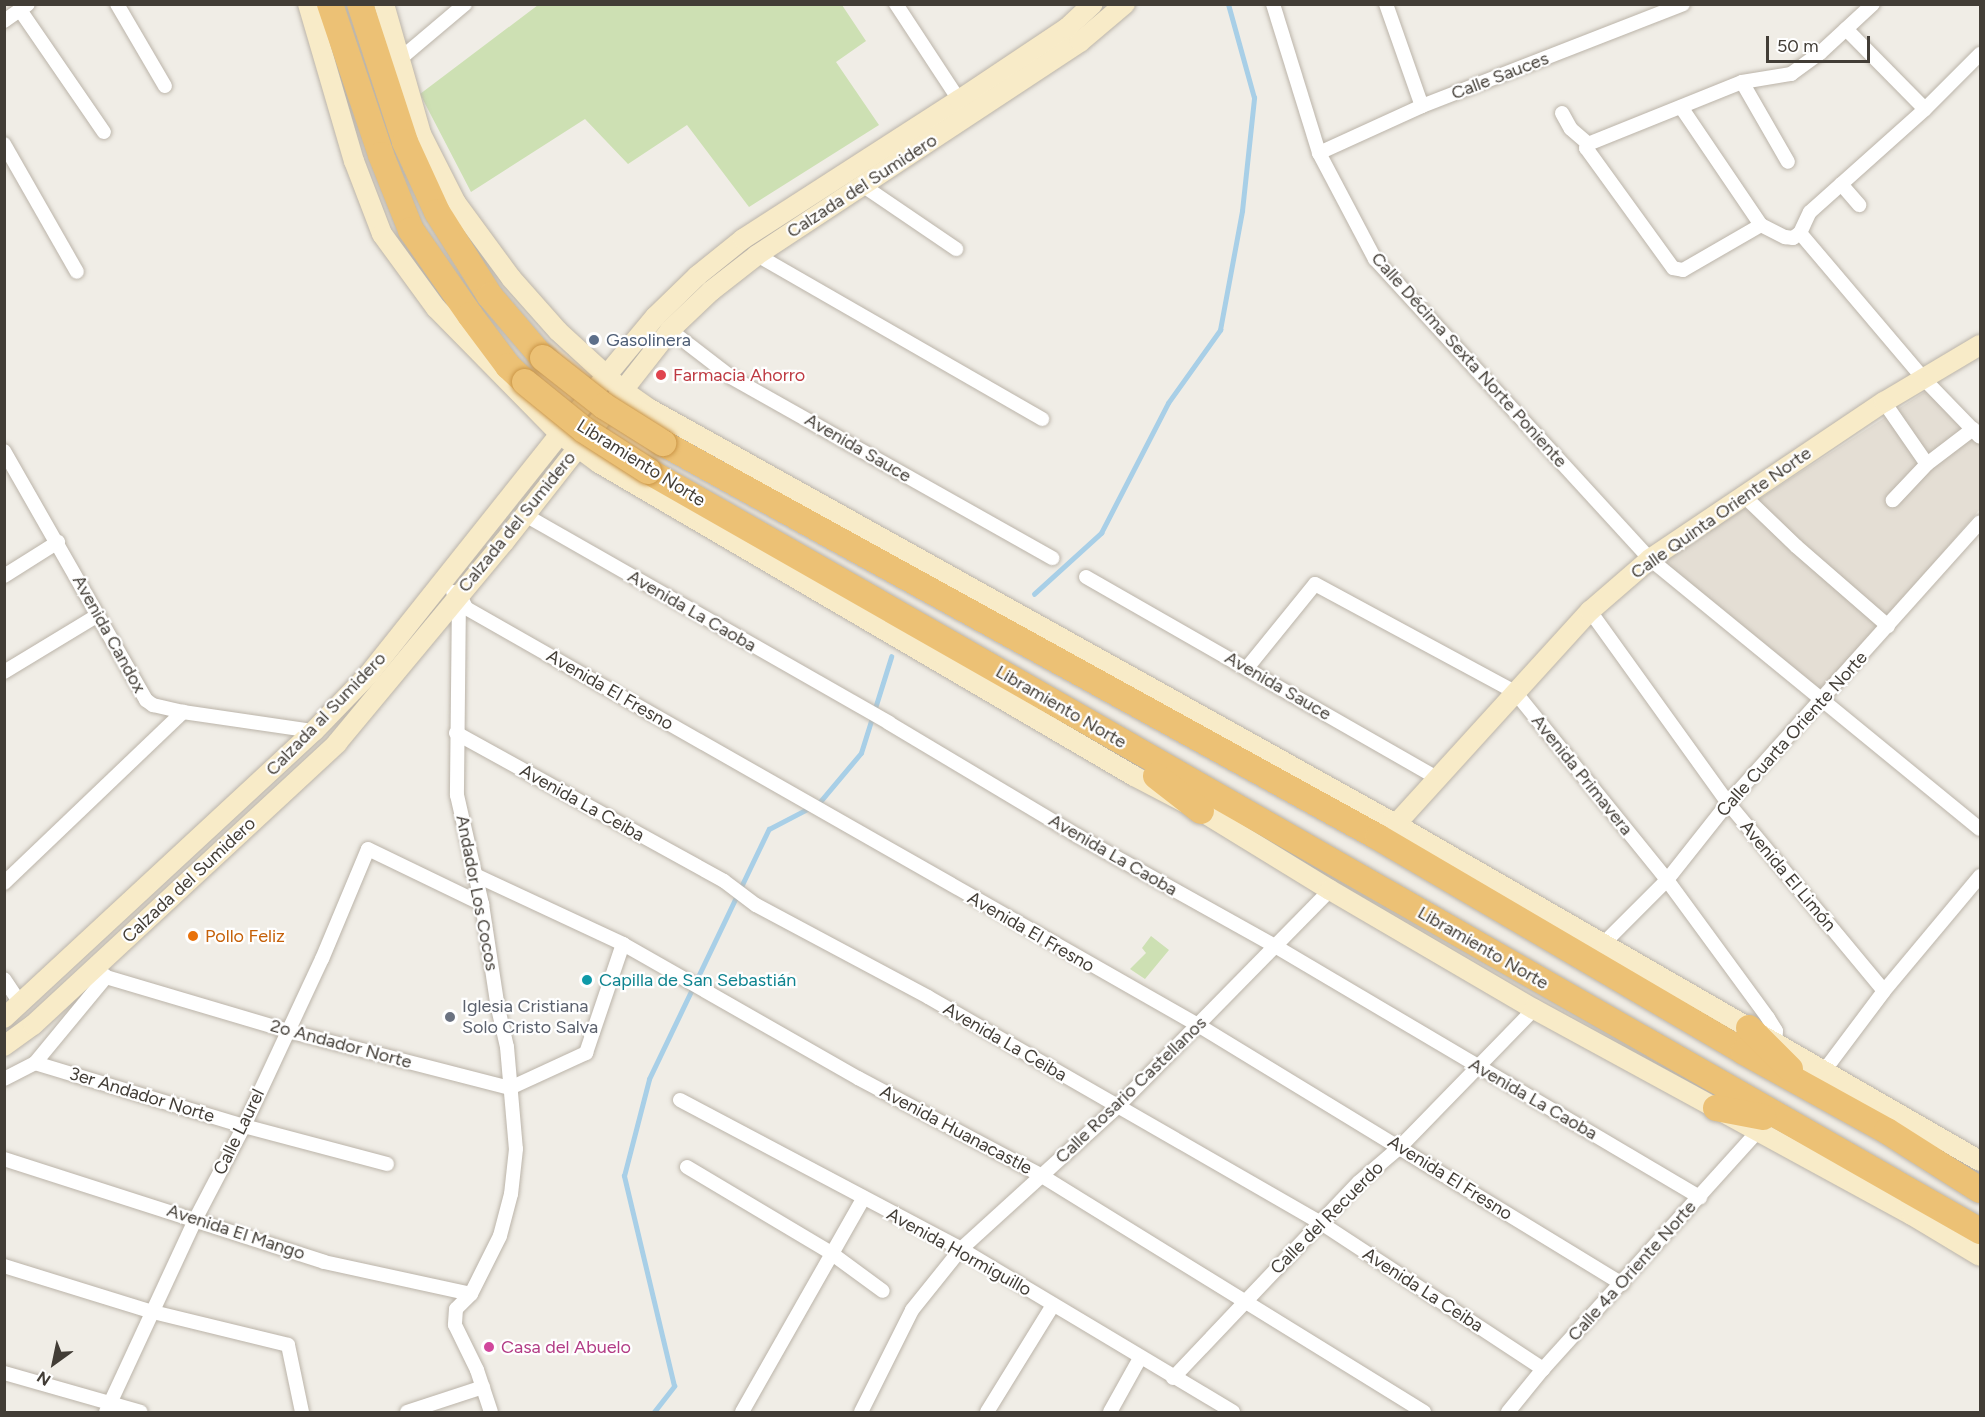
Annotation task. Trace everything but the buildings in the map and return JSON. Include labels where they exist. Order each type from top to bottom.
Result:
[{"type":"highway","name":"Libramiento Norte","points":[[330,4],[381,155],[411,230],[508,366],[584,430],[648,471],[1980,1231]]},
{"type":"highway","name":"Libramiento Norte","points":[[360,4],[405,142],[437,212],[489,296],[543,358],[604,406],[663,443],[1092,677],[1378,837],[1803,1086],[1887,1131],[1980,1190]]},
{"type":"highway","points":[[1092,677],[1150,688]]},
{"type":"highway","points":[[1077,716],[1201,811]]},
{"type":"highway","points":[[1749,1028],[1780,1058],[1803,1086]]},
{"type":"highway","points":[[1716,1108],[1745,1112],[1791,1125]]},
{"type":"street","points":[[117,4],[165,86]]},
{"type":"street","points":[[308,4],[354,161],[382,234],[436,308],[561,435],[578,448],[1134,776],[1201,811],[1330,890],[1534,1009],[1912,1215],[1980,1256]]},
{"type":"street","points":[[384,4],[421,134],[456,203],[510,279],[558,331],[621,389],[687,430],[1395,825],[1980,1161]]},
{"type":"street","points":[[400,59],[465,4]]},
{"type":"street","name":"Calzada al Sumidero","points":[[4,1018],[314,731],[369,674],[606,376],[655,317],[697,276],[743,239],[959,100],[1053,48],[1093,4]]},
{"type":"street","name":"Calzada del Sumidero","points":[[4,1046],[101,972],[201,869],[337,743],[525,515],[621,389],[670,330],[711,291],[757,255],[862,185],[1053,48],[1125,4]]},
{"type":"street","name":"Calle Décima Sexta Norte Poniente","points":[[1273,4],[1319,153],[1375,259],[1650,559],[1980,829]]},
{"type":"street","points":[[1386,4],[1422,106]]},
{"type":"street","name":"Calle Sauces","points":[[1319,153],[1422,106],[1683,4]]},
{"type":"street","points":[[1587,149],[1742,82],[1791,74],[1820,54],[1873,4]]},
{"type":"street","points":[[902,6],[959,100]]},
{"type":"street","points":[[4,21],[24,7],[104,132]]},
{"type":"street","points":[[1846,29],[1925,109]]},
{"type":"street","points":[[1681,107],[1761,225],[1785,237],[1793,238],[1800,233],[1810,212],[1925,109],[1980,54]]},
{"type":"street","points":[[1742,82],[1788,162]]},
{"type":"street","points":[[1562,112],[1571,129],[1673,268],[1683,270],[1761,225]]},
{"type":"street","points":[[4,144],[77,272]]},
{"type":"street","points":[[1841,184],[1859,205]]},
{"type":"street","points":[[862,185],[956,249]]},
{"type":"street","points":[[1800,233],[1922,377],[1977,433],[1927,464],[1893,500]]},
{"type":"street","points":[[757,255],[1042,419]]},
{"type":"street","name":"Avenida Sauce","points":[[670,330],[731,377],[1052,558]]},
{"type":"street","points":[[494,368],[533,389],[552,387],[559,382],[567,366],[558,331]]},
{"type":"street","name":"Calle Quinta Oriente Norte","points":[[1395,825],[1590,611],[1650,559],[1922,377],[1980,345]]},
{"type":"street","points":[[1884,402],[1927,464]]},
{"type":"street","points":[[655,495],[645,483],[642,470],[645,456],[651,445],[661,436],[674,431],[687,430]]},
{"type":"street","name":"Avenida Candox","points":[[4,451],[10,473],[58,542],[146,700],[153,705],[183,712],[314,731]]},
{"type":"street","points":[[1743,495],[1796,546],[1888,626]]},
{"type":"street","name":"Avenida La Caoba","points":[[525,515],[889,723],[1078,836],[1275,946],[1700,1197]]},
{"type":"street","name":"Calle Cuarta Oriente Norte","points":[[1603,944],[1667,880],[1728,803],[1823,700],[1980,522]]},
{"type":"street","points":[[4,576],[58,542]]},
{"type":"street","name":"Avenida Sauce","points":[[1086,577],[1438,778]]},
{"type":"street","name":"Avenida Primavera","points":[[1247,668],[1315,584],[1515,692],[1667,880],[1768,1018],[1776,1031],[1775,1044]]},
{"type":"street","name":"Avenida El Fresno","points":[[440,587],[459,594],[466,608],[822,810],[1003,916],[1198,1025],[1622,1284]]},
{"type":"street","name":"Andador Los Cocos","points":[[459,594],[457,795],[473,874],[482,904],[498,1008],[507,1047],[516,1149],[511,1194],[500,1236],[471,1294],[456,1309],[455,1325],[483,1387],[491,1413]]},
{"type":"street","name":"Avenida El Limón","points":[[1590,611],[1728,803],[1884,991]]},
{"type":"street","points":[[4,672],[98,615]]},
{"type":"street","points":[[4,884],[183,712]]},
{"type":"street","name":"Avenida La Ceiba","points":[[456,733],[724,881],[756,904],[928,997],[1321,1223],[1543,1369]]},
{"type":"street","points":[[186,849],[201,869]]},
{"type":"street","name":"Calle Laurel","points":[[108,1408],[196,1218],[244,1126],[322,959],[368,849],[482,904]]},
{"type":"street","name":"Avenida Huanacastle","points":[[473,874],[622,944],[858,1078],[1042,1176],[1424,1413]]},
{"type":"street","points":[[1824,1071],[1884,991],[1980,876]]},
{"type":"street","name":"Calle Rosario Castellanos","points":[[861,1413],[912,1310],[961,1249],[1117,1107],[1330,890]]},
{"type":"street","points":[[510,1088],[586,1053],[622,944]]},
{"type":"street","points":[[4,1079],[35,1063],[101,972]]},
{"type":"street","name":"2o Andador Norte","points":[[101,972],[288,1030],[510,1088]]},
{"type":"street","points":[[4,979],[20,1003]]},
{"type":"street","name":"Calle del Recuerdo","points":[[1173,1378],[1359,1182],[1400,1147],[1534,1009]]},
{"type":"street","name":"3er Andador Norte","points":[[35,1063],[244,1126],[387,1164]]},
{"type":"street","name":"Avenida Hormiguillo","points":[[680,1100],[961,1249],[1231,1412]]},
{"type":"street","name":"Calle 4a Oriente Norte","points":[[1508,1413],[1543,1369],[1758,1131]]},
{"type":"street","name":"Avenida El Mango","points":[[4,1159],[196,1218],[324,1262],[471,1294]]},
{"type":"street","points":[[687,1167],[831,1253],[883,1291]]},
{"type":"street","points":[[742,1413],[863,1199]]},
{"type":"street","points":[[4,1266],[153,1312],[288,1344],[302,1413]]},
{"type":"street","points":[[987,1413],[1053,1305]]},
{"type":"street","points":[[1110,1413],[1140,1358]]},
{"type":"street","points":[[4,1373],[108,1408],[141,1413]]},
{"type":"street","points":[[407,1413],[483,1387]]},
{"type":"shaded area","points":[[1926,391],[1980,443],[1980,509],[1821,695],[1662,562]]},
{"type":"green space","points":[[538,5],[842,5],[866,41],[836,62],[879,125],[749,207],[687,125],[628,164],[585,119],[471,192],[420,94]]},
{"type":"green space","points":[[1151,936],[1169,950],[1145,979],[1130,969],[1146,953],[1142,948]]},
{"type":"waterway","points":[[1034,594],[1101,533],[1168,403],[1220,330],[1242,211],[1254,98],[1228,4]]},
{"type":"waterway","points":[[654,1412],[674,1386],[624,1176],[649,1079],[769,829],[819,803],[861,753],[891,657]]},
{"type":"place","name":"Gasolinera","points":[[594,340]]},
{"type":"place","name":"Farmacia Ahorro","points":[[661,375]]},
{"type":"place","name":"Pollo Feliz","points":[[193,936]]},
{"type":"place","name":"Capilla de San Sebastián","points":[[587,980]]},
{"type":"place","name":"Iglesia Cristiana Solo Cristo Salva","points":[[450,1017]]},
{"type":"place","name":"Casa del Abuelo","points":[[489,1347]]}]
